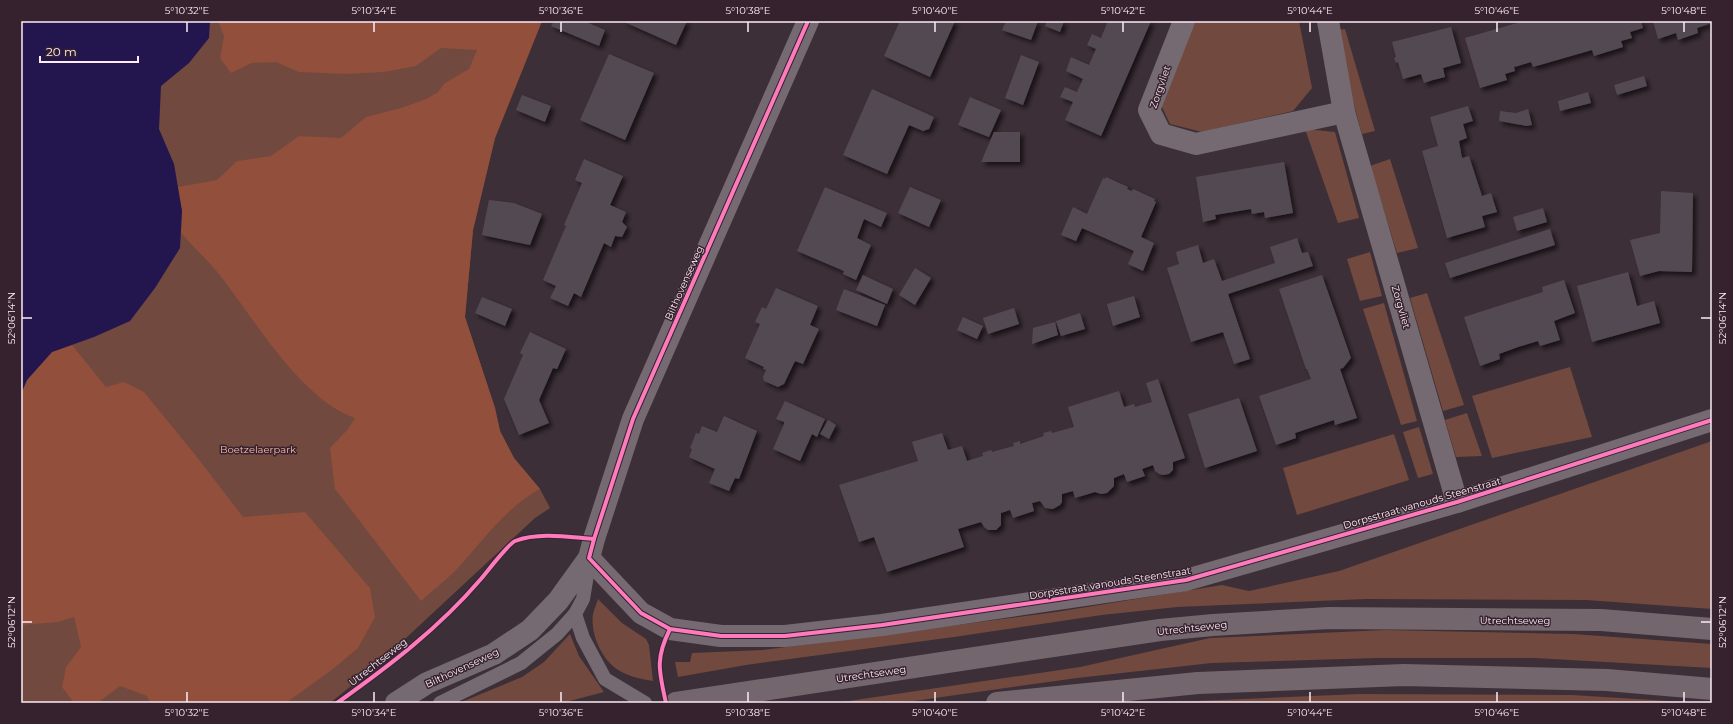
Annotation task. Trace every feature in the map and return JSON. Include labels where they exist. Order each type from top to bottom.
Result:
[{"type":"main road","name":"Utrechtseweg","points":[[676,703],[748,697],[1160,630],[1221,624],[1329,618],[1593,620],[1712,629]]},
{"type":"main road","points":[[997,703],[1198,683],[1404,675],[1607,680],[1712,689]]},
{"type":"street","name":"Bilthovenseweg","points":[[396,703],[427,683],[494,654],[530,630],[558,601],[589,558],[633,418],[808,21]]},
{"type":"street","name":"Zorgvliet","points":[[1184,21],[1149,110],[1161,134],[1196,144],[1344,112]]},
{"type":"street","name":"Zorgvliet","points":[[1328,21],[1344,112],[1457,502]]},
{"type":"street","name":"Dorpsstraat vanouds Steenstraat","points":[[589,558],[641,613],[670,629],[721,636],[785,636],[882,625],[1186,580],[1457,502],[1712,420]]},
{"type":"lane","name":"Bilthovenseweg","points":[[440,703],[522,663],[557,634],[575,614],[584,599],[589,558]]},
{"type":"lane","points":[[575,614],[584,638],[605,679],[645,703]]},
{"type":"green space","name":"Boetzelaerpark","points":[[21,21],[542,21],[495,138],[473,230],[465,317],[495,408],[500,431],[514,458],[540,489],[550,508],[535,518],[378,664],[330,703],[21,703]]},
{"type":"green space","points":[[1189,21],[1299,21],[1312,88],[1293,111],[1202,132],[1170,124],[1160,103]]},
{"type":"green space","points":[[1345,29],[1375,131],[1362,134],[1345,73],[1338,30]]},
{"type":"green space","points":[[1305,129],[1335,132],[1359,218],[1338,223]]},
{"type":"green space","points":[[1390,159],[1418,248],[1397,253],[1370,166]]},
{"type":"green space","points":[[1370,252],[1382,296],[1360,301],[1347,259]]},
{"type":"green space","points":[[1427,293],[1464,405],[1443,411],[1410,298]]},
{"type":"green space","points":[[1384,303],[1417,421],[1401,425],[1363,309]]},
{"type":"green space","points":[[1570,367],[1592,437],[1492,458],[1472,396]]},
{"type":"green space","points":[[1467,413],[1482,456],[1456,457],[1445,420]]},
{"type":"green space","points":[[1419,427],[1433,474],[1418,478],[1403,432]]},
{"type":"green space","points":[[1394,434],[1409,480],[1297,515],[1283,468]]},
{"type":"green space","points":[[1712,441],[1712,609],[1586,600],[1366,599],[1177,607],[1102,615],[954,637],[746,665],[678,677],[675,662],[690,662],[692,653],[763,650],[1056,612],[1222,585],[1249,591],[1339,571]]},
{"type":"green space","points":[[598,599],[622,623],[646,639],[649,645],[653,681],[636,678],[620,671],[608,661],[603,654],[595,638],[593,630],[593,614]]},
{"type":"green space","points":[[1385,630],[1573,634],[1712,644],[1712,668],[1534,658],[1377,658],[1212,663],[1077,678],[900,703],[835,703],[1080,667],[1210,638]]},
{"type":"green space","points":[[570,634],[579,656],[604,692],[562,703],[459,703],[522,677],[544,662]]},
{"type":"green space","points":[[1359,694],[1572,695],[1701,703],[1148,703]]},
{"type":"shaded area","points":[[21,21],[210,21],[209,38],[189,63],[161,86],[159,129],[174,164],[182,211],[180,248],[155,288],[130,321],[94,337],[52,352],[27,380],[21,394]]},
{"type":"shaded area","points":[[218,21],[542,21],[495,138],[473,230],[465,317],[495,408],[500,431],[514,458],[540,489],[528,496],[505,515],[456,570],[421,601],[335,489],[330,448],[348,429],[355,418],[336,409],[317,395],[299,378],[281,358],[217,272],[181,233],[182,211],[178,187],[217,180],[237,161],[271,156],[299,136],[341,138],[366,117],[401,108],[426,99],[438,92],[445,83],[469,69],[477,50],[441,48],[416,66],[384,72],[346,74],[299,72],[276,62],[252,63],[231,73],[220,58],[224,36]]},
{"type":"shaded area","points":[[72,345],[106,387],[124,382],[144,392],[243,517],[305,512],[370,588],[375,617],[358,648],[333,669],[286,703],[150,703],[147,696],[120,686],[99,702],[74,703],[62,687],[66,667],[81,647],[74,617],[58,622],[21,625],[21,394],[27,380],[52,352]]},
{"type":"building","points":[[554,21],[584,21],[605,30],[599,46],[551,26]]},
{"type":"building","points":[[622,21],[687,21],[676,45]]},
{"type":"building","points":[[900,21],[955,21],[930,77],[884,56]]},
{"type":"building","points":[[1006,21],[1038,21],[1031,40],[1002,30]]},
{"type":"building","points":[[1047,21],[1064,21],[1060,32],[1045,26]]},
{"type":"building","points":[[1108,21],[1151,21],[1101,136],[1065,120],[1073,102],[1060,97],[1065,87],[1077,92],[1083,79],[1066,71],[1071,57],[1089,65],[1096,49],[1087,45],[1092,34],[1101,38]]},
{"type":"building","points":[[1524,21],[1641,21],[1643,28],[1630,32],[1632,38],[1621,41],[1623,47],[1594,56],[1592,50],[1533,67],[1531,62],[1514,67],[1515,71],[1505,74],[1507,80],[1480,88],[1465,38]]},
{"type":"building","points":[[1653,21],[1712,21],[1712,23],[1697,28],[1698,33],[1678,40],[1676,33],[1658,39]]},
{"type":"building","points":[[1451,27],[1461,63],[1443,68],[1445,77],[1424,83],[1421,74],[1403,79],[1398,62],[1396,63],[1394,58],[1396,57],[1392,42]]},
{"type":"building","points":[[609,54],[654,73],[625,140],[580,120]]},
{"type":"building","points":[[1021,55],[1039,62],[1023,105],[1005,98]]},
{"type":"building","points":[[1644,76],[1647,86],[1617,95],[1614,85]]},
{"type":"building","points":[[872,89],[934,117],[929,129],[923,131],[909,125],[887,174],[843,155]]},
{"type":"building","points":[[1588,92],[1591,103],[1560,111],[1558,101]]},
{"type":"building","points":[[522,95],[551,106],[545,122],[516,110]]},
{"type":"building","points":[[970,97],[1001,110],[989,137],[958,125]]},
{"type":"building","points":[[1468,106],[1473,121],[1463,124],[1467,138],[1459,141],[1462,158],[1469,156],[1482,196],[1491,193],[1497,212],[1482,216],[1485,227],[1447,238],[1422,151],[1438,146],[1430,117]]},
{"type":"building","points":[[1528,109],[1532,125],[1527,126],[1499,121],[1500,111],[1516,113]]},
{"type":"building","points":[[994,132],[1020,132],[1020,162],[981,162]]},
{"type":"building","points":[[584,159],[623,176],[610,205],[626,212],[622,222],[627,227],[622,237],[615,236],[611,247],[604,243],[581,297],[574,293],[568,306],[550,298],[556,286],[543,280],[582,183],[575,180]]},
{"type":"building","points":[[1284,162],[1293,213],[1265,218],[1264,212],[1252,214],[1251,209],[1215,215],[1216,219],[1203,222],[1196,177]]},
{"type":"building","points":[[1106,177],[1128,187],[1127,189],[1132,191],[1133,189],[1155,199],[1154,201],[1156,202],[1141,237],[1154,243],[1143,271],[1128,264],[1134,251],[1082,228],[1076,241],[1061,235],[1073,207],[1087,214],[1103,178],[1105,179]]},
{"type":"building","points":[[825,187],[887,213],[881,227],[864,219],[857,238],[871,245],[856,280],[843,274],[844,271],[797,251]]},
{"type":"building","points":[[910,187],[941,200],[929,227],[898,213]]},
{"type":"building","points":[[1661,191],[1693,193],[1692,272],[1659,271],[1640,276],[1630,240],[1660,233]]},
{"type":"building","points":[[489,200],[514,203],[542,214],[530,245],[482,235]]},
{"type":"building","points":[[1543,208],[1547,222],[1517,231],[1513,217]]},
{"type":"building","points":[[1550,229],[1555,245],[1450,278],[1445,263]]},
{"type":"building","points":[[1297,238],[1302,253],[1308,252],[1313,266],[1228,294],[1250,359],[1234,364],[1223,332],[1191,342],[1167,268],[1179,264],[1176,252],[1198,245],[1203,263],[1214,259],[1222,281],[1275,263],[1270,247]]},
{"type":"building","points":[[915,268],[931,278],[915,305],[899,295]]},
{"type":"building","points":[[1628,272],[1637,306],[1654,301],[1660,323],[1592,342],[1577,286]]},
{"type":"building","points":[[863,275],[893,289],[887,304],[856,290]]},
{"type":"building","points":[[1322,275],[1351,358],[1343,368],[1340,369],[1357,418],[1335,425],[1334,420],[1295,433],[1296,438],[1276,445],[1259,396],[1311,379],[1306,369],[1279,289]]},
{"type":"building","points":[[1564,280],[1575,313],[1554,321],[1560,340],[1540,346],[1538,341],[1518,347],[1499,354],[1500,359],[1480,366],[1464,317],[1543,292],[1542,287]]},
{"type":"building","points":[[776,288],[818,306],[810,325],[819,329],[803,364],[795,361],[784,384],[778,387],[764,381],[763,377],[766,370],[763,369],[764,367],[745,358],[760,324],[755,322],[762,307],[766,309]]},
{"type":"building","points":[[844,289],[885,305],[877,326],[836,310]]},
{"type":"building","points":[[1134,296],[1140,317],[1113,326],[1107,304]]},
{"type":"building","points":[[482,297],[512,309],[505,326],[475,313]]},
{"type":"building","points":[[1014,308],[1019,324],[988,334],[983,318]]},
{"type":"building","points":[[1080,313],[1085,329],[1061,336],[1056,321]]},
{"type":"building","points":[[963,317],[983,326],[977,339],[957,330]]},
{"type":"building","points":[[1055,322],[1058,335],[1032,344],[1033,328]]},
{"type":"building","points":[[530,332],[566,349],[557,369],[553,368],[539,400],[549,423],[519,435],[504,399],[523,355],[520,353]]},
{"type":"building","points":[[1158,379],[1185,458],[1173,462],[1173,470],[1169,474],[1159,474],[1155,471],[1153,465],[1142,469],[1145,476],[1127,482],[1124,474],[1114,478],[1114,486],[1107,493],[1101,494],[1095,492],[1075,498],[1073,491],[1062,494],[1062,502],[1053,509],[1045,508],[1040,501],[1032,503],[1034,511],[1013,518],[1010,510],[1001,513],[1001,525],[996,530],[988,530],[981,522],[958,529],[964,547],[887,572],[874,537],[859,542],[839,485],[918,461],[912,442],[942,433],[948,450],[962,446],[967,461],[983,456],[982,453],[991,450],[992,452],[1014,446],[1013,443],[1020,441],[1020,444],[1044,436],[1043,433],[1051,431],[1052,433],[1074,427],[1068,407],[1119,391],[1124,407],[1134,404],[1135,407],[1152,402],[1146,383]]},
{"type":"building","points":[[1239,398],[1257,451],[1205,468],[1188,414]]},
{"type":"building","points":[[785,401],[825,419],[817,437],[812,434],[800,461],[773,449],[784,424],[784,422],[776,419]]},
{"type":"building","points":[[724,416],[757,431],[739,479],[735,478],[729,491],[709,483],[715,469],[689,457],[692,449],[690,448],[696,433],[699,434],[702,426],[717,432]]},
{"type":"building","points":[[828,420],[836,425],[829,439],[820,434]]},
{"type":"cycle path","points":[[808,21],[633,419],[589,558],[641,613],[670,629],[721,636],[785,636],[882,625],[1186,580],[1457,502],[1712,420]]},
{"type":"cycle path","points":[[337,703],[413,646],[464,598],[515,541],[524,538],[544,536],[594,539]]},
{"type":"cycle path","points":[[666,703],[660,673],[660,657],[665,639],[670,629]]}]
